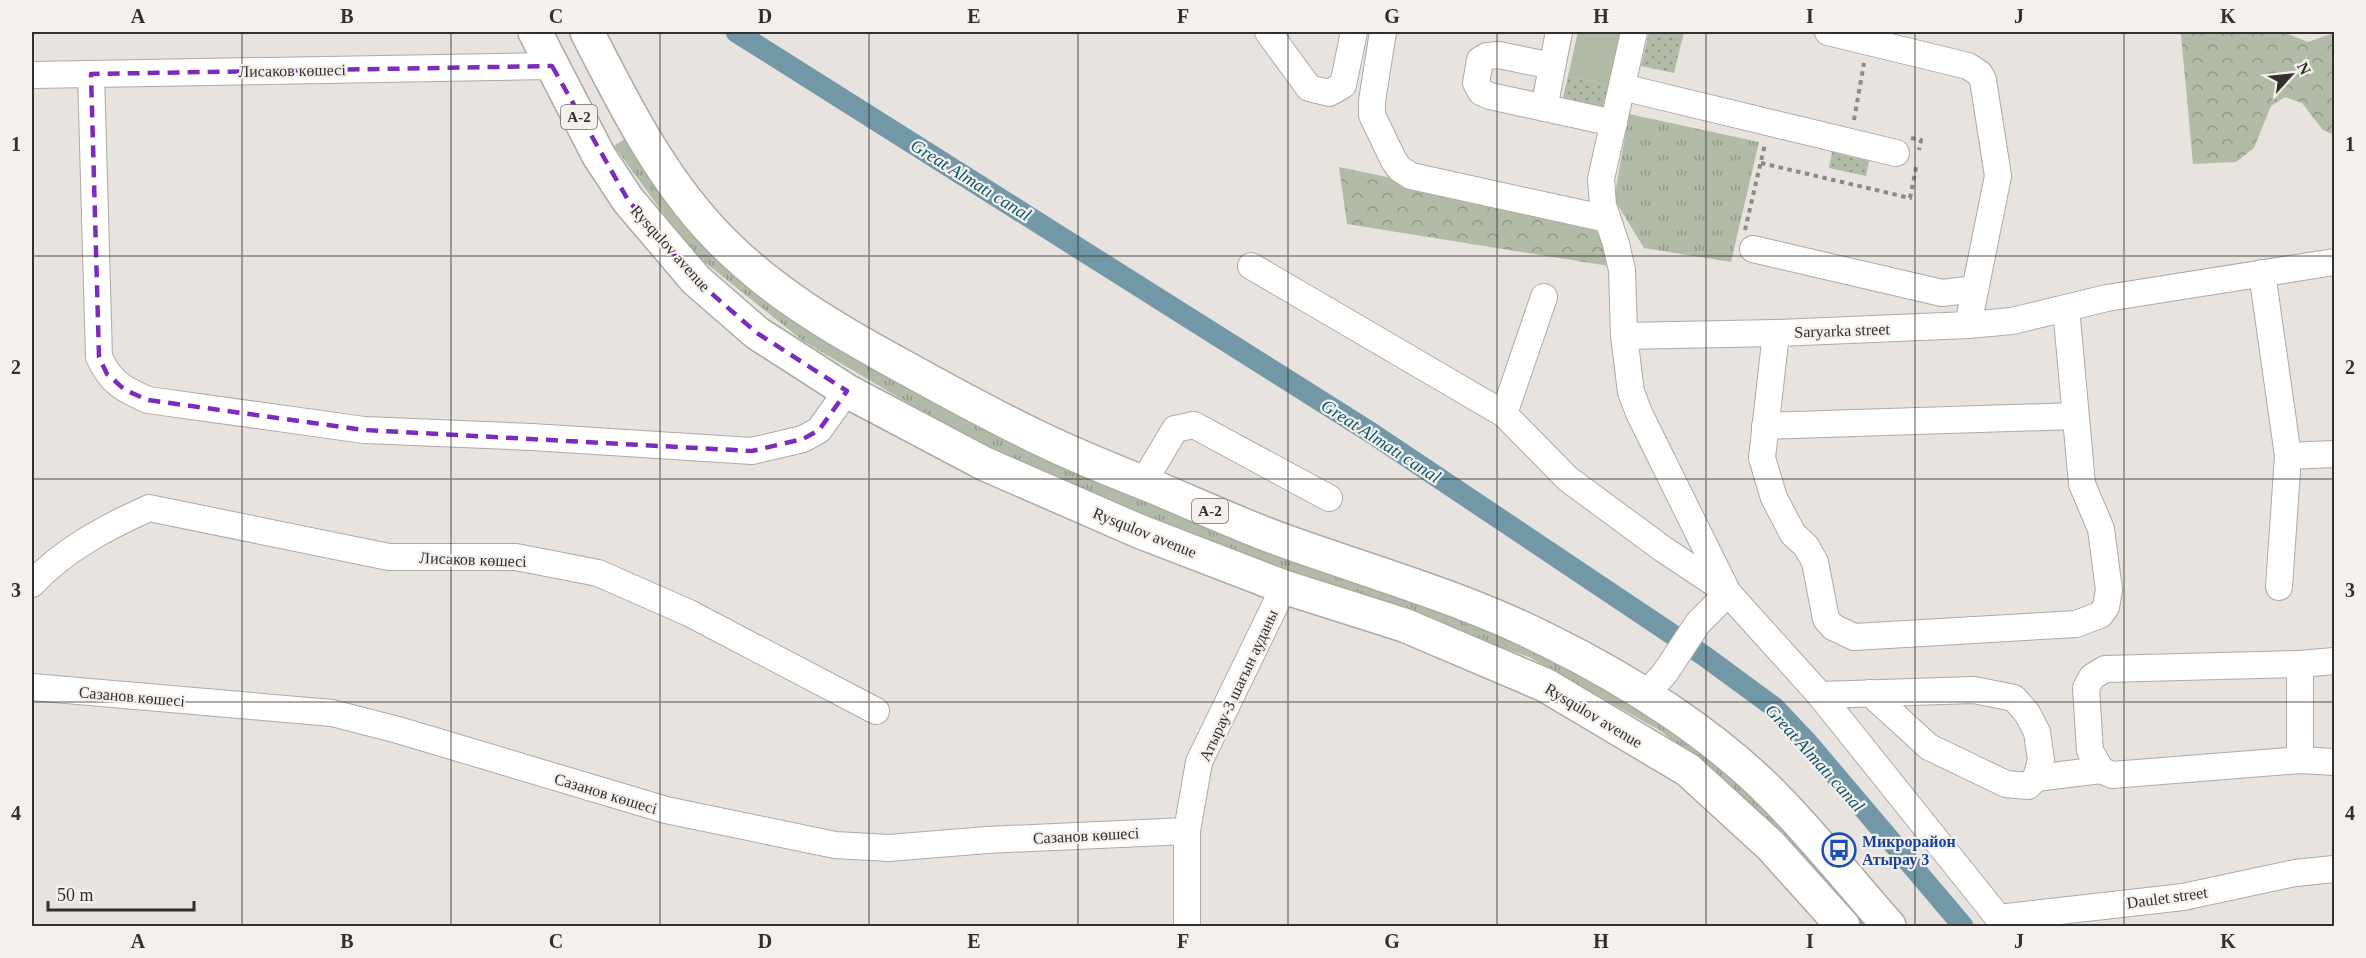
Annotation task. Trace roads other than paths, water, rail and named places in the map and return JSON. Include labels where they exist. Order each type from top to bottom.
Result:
[{"type":"main road","name":"Rysqulov avenue","points":[[535,32],[599,156],[628,200],[696,280],[758,333],[847,392],[985,464],[1141,532],[1284,587],[1404,625],[1545,685],[1688,770],[1771,846],[1844,927]]},
{"type":"main road","name":"A-2","points":[[587,32],[644,139],[676,187],[710,229],[743,262],[780,292],[836,330],[1018,428],[1109,470],[1286,542],[1415,585],[1655,684],[1691,727],[1739,764],[1776,797],[1890,927]]},
{"type":"street","points":[[1268,32],[1309,88],[1329,93],[1342,85],[1354,32]]},
{"type":"street","points":[[1383,32],[1372,101],[1372,115],[1376,128],[1400,170],[1411,176],[1607,219]]},
{"type":"street","points":[[1544,108],[1559,32]]},
{"type":"street","points":[[1634,32],[1601,179],[1601,195],[1622,270],[1624,336],[1631,392],[1728,593]]},
{"type":"street","points":[[1828,32],[1968,66],[1980,74],[1983,80],[1998,176],[1968,325]]},
{"type":"street","points":[[1552,66],[1492,54],[1483,58],[1478,67],[1477,88],[1484,94],[1614,123]]},
{"type":"street","name":"Лисаков көшесі","points":[[32,75],[552,66]]},
{"type":"street","points":[[91,74],[99,357],[107,374],[125,390],[148,400],[364,430],[532,437],[752,451],[803,439],[819,430],[847,392]]},
{"type":"street","points":[[1622,87],[1896,153]]},
{"type":"street","points":[[1753,249],[1942,292],[1975,289]]},
{"type":"street","name":"Saryarka street","points":[[1624,336],[1776,333],[2012,321],[2107,298],[2334,262]]},
{"type":"street","points":[[1251,266],[1504,414],[1568,479],[1663,549],[1728,593],[1820,695],[2001,922]]},
{"type":"street","points":[[2262,273],[2288,456],[2279,587]]},
{"type":"street","points":[[1504,414],[1544,297]]},
{"type":"street","points":[[1776,333],[1762,458],[1774,498],[1793,534],[1806,546],[1815,562],[1826,619],[1833,627],[1854,637],[2076,624],[2100,615],[2106,607],[2109,590],[2101,529],[2082,484],[2066,308]]},
{"type":"street","points":[[1765,426],[2075,416]]},
{"type":"street","points":[[1143,483],[1175,429],[1194,424],[1329,498]]},
{"type":"street","points":[[2288,456],[2334,454]]},
{"type":"street","name":"Лисаков көшесі","points":[[32,584],[45,570],[112,525],[149,508],[389,557],[516,557],[598,573],[689,613],[876,711]]},
{"type":"street","name":"Атырау-3 шағын ауданы","points":[[1187,927],[1187,831],[1199,762],[1284,587]]},
{"type":"street","points":[[1655,684],[1698,622],[1728,593]]},
{"type":"street","points":[[2101,770],[2090,751],[2086,688],[2092,677],[2105,669],[2300,664],[2334,661]]},
{"type":"street","points":[[2300,664],[2300,760]]},
{"type":"street","name":"Сазанов көшесі","points":[[32,687],[332,713],[398,730],[666,810],[835,845],[889,848],[987,840],[1187,831]]},
{"type":"street","points":[[1820,695],[1870,693],[1974,690],[2014,698],[2027,713],[2037,732],[2041,760],[2036,778],[2028,786],[2006,784],[1929,747],[1870,693]]},
{"type":"street","points":[[2036,778],[2101,770],[2112,775],[2300,760],[2334,762]]},
{"type":"street","name":"Daulet street","points":[[2001,922],[2183,897],[2295,873],[2334,869]]},
{"type":"waterway","name":"Great Almatı canal","points":[[736,32],[1373,434],[1703,655],[1774,707],[1808,743],[1963,926]]},
{"type":"place","name":"Микрорайон Атырау 3","points":[[1839,850]]}]
